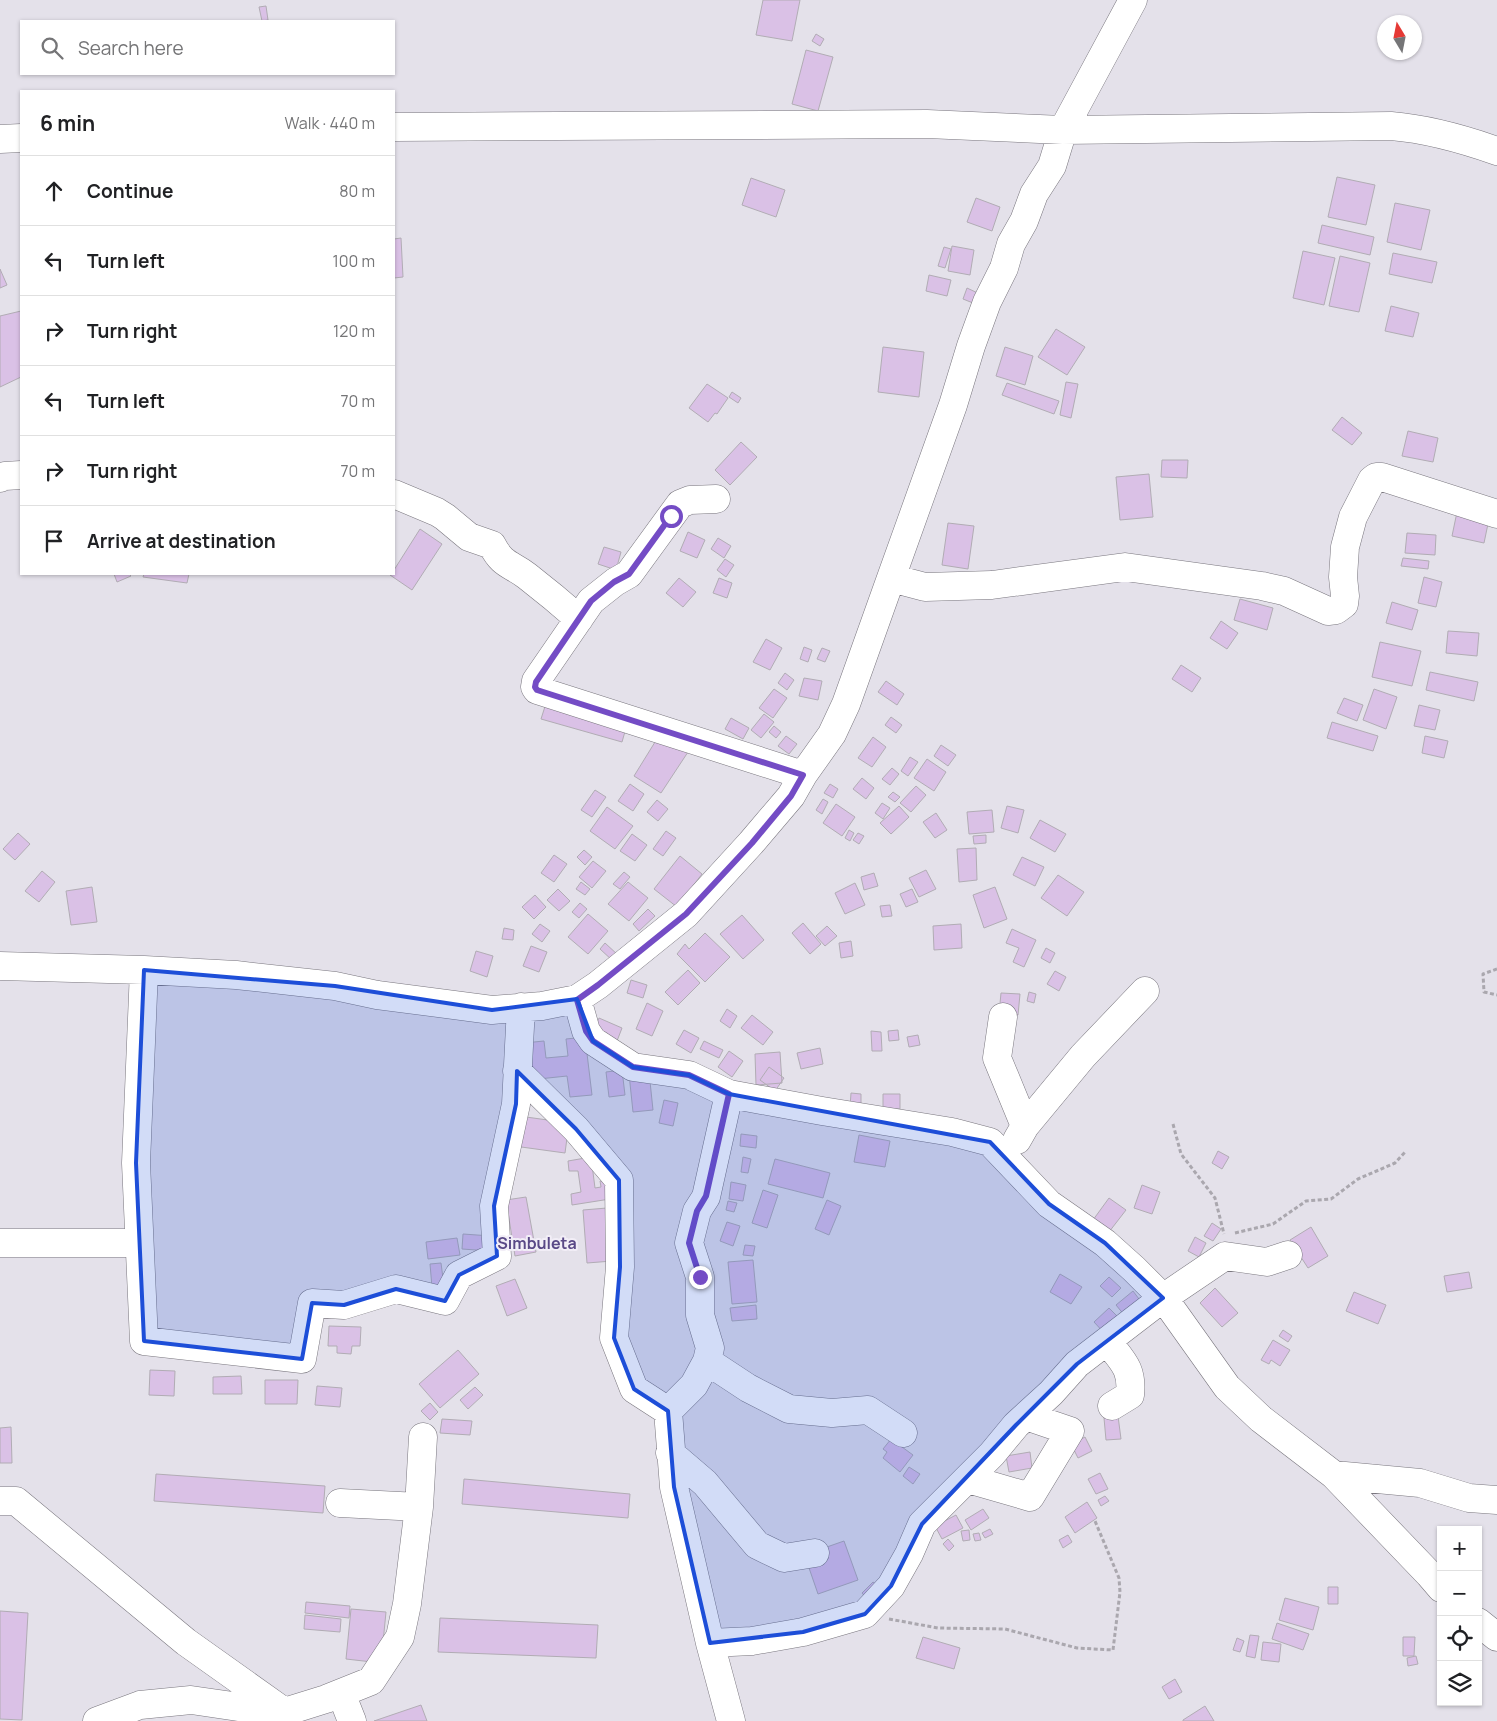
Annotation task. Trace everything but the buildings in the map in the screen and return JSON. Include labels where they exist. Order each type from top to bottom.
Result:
[{"type":"street","points":[[0,966],[236,975],[335,986],[377,995],[492,1010],[542,1006],[577,1000],[686,914],[752,843],[791,796],[803,775],[832,734],[846,704],[953,404],[970,346],[987,302],[1004,268],[1011,244],[1024,221],[1034,194],[1052,166],[1063,130],[1132,0]]},
{"type":"street","points":[[395,127],[927,124],[1063,130],[1391,126],[1412,128],[1450,136],[1497,151]]},
{"type":"street","points":[[0,139],[20,138]]},
{"type":"street","points":[[0,478],[20,475]]},
{"type":"street","points":[[891,578],[925,587],[992,585],[1125,567],[1262,586],[1284,591],[1328,611],[1336,610],[1344,604],[1346,596],[1344,577],[1345,547],[1353,517],[1372,480],[1376,477],[1382,477],[1497,514]]},
{"type":"street","points":[[395,494],[437,512],[469,537],[492,546],[504,563],[524,573],[579,619]]},
{"type":"street","points":[[716,499],[690,500],[680,504],[629,574],[598,594],[536,682],[535,687],[537,690],[803,775]]},
{"type":"street","points":[[144,970],[136,1163],[144,1341],[302,1359],[312,1303],[344,1305],[396,1289],[446,1301],[459,1274],[497,1256],[494,1206],[516,1104],[522,1007]]},
{"type":"street","points":[[1005,1158],[1025,1126],[1083,1056],[1145,991]]},
{"type":"street","points":[[577,1000],[586,1031],[593,1041],[633,1067],[689,1075],[729,1094],[952,1132],[990,1142],[1049,1204],[1104,1243],[1134,1269],[1163,1298],[1227,1387],[1262,1418],[1334,1475],[1437,1583]]},
{"type":"street","points":[[1003,1017],[997,1058],[1025,1126]]},
{"type":"street","points":[[517,1072],[576,1128],[619,1180],[620,1267],[614,1338],[634,1389],[668,1411]]},
{"type":"street","points":[[729,1094],[706,1196],[697,1211],[689,1243],[700,1277],[700,1315],[710,1348],[707,1362],[694,1385],[668,1411],[674,1487],[710,1643],[731,1721]]},
{"type":"street","points":[[0,1243],[140,1243]]},
{"type":"street","points":[[710,1643],[752,1641],[803,1632],[865,1614],[891,1586],[910,1554],[922,1524],[968,1479],[1077,1364],[1163,1298],[1225,1246],[1267,1262],[1288,1255]]},
{"type":"street","points":[[1107,1340],[1128,1368],[1131,1380],[1130,1395],[1112,1406]]},
{"type":"street","points":[[707,1362],[748,1388],[789,1408],[832,1413],[868,1410],[904,1433]]},
{"type":"street","points":[[968,1479],[1030,1497],[1070,1431],[1026,1416]]},
{"type":"street","points":[[97,1721],[140,1705],[191,1700],[284,1712],[371,1681],[400,1636],[407,1604],[418,1507],[423,1437]]},
{"type":"street","points":[[670,1453],[705,1483],[757,1545],[784,1558],[815,1553]]},
{"type":"street","points":[[1334,1475],[1420,1483],[1469,1498],[1497,1500]]},
{"type":"street","points":[[0,1501],[16,1501],[186,1642],[284,1712]]},
{"type":"street","points":[[340,1503],[418,1507]]},
{"type":"street","points":[[1482,1625],[1497,1637]]},
{"type":"street","points":[[341,1693],[352,1721]]},
{"type":"path","points":[[1497,969],[1483,974],[1484,992],[1497,994]]},
{"type":"path","points":[[1173,1124],[1181,1154],[1215,1198],[1225,1246],[1273,1224],[1306,1201],[1331,1199],[1358,1179],[1394,1163],[1406,1151]]},
{"type":"path","points":[[865,1614],[938,1628],[1004,1629],[1077,1648],[1113,1650],[1120,1592],[1119,1578],[1095,1521]]},
{"type":"highlighted area","points":[[144,970],[335,986],[492,1010],[577,999],[593,1041],[633,1067],[689,1075],[729,1094],[990,1142],[1049,1204],[1105,1243],[1163,1298],[1077,1364],[922,1524],[891,1586],[865,1614],[803,1632],[710,1643],[674,1487],[668,1411],[634,1389],[614,1338],[620,1267],[619,1180],[576,1129],[517,1071],[516,1104],[494,1206],[497,1256],[459,1275],[445,1301],[396,1289],[344,1305],[312,1303],[302,1359],[144,1341],[136,1163]]},
{"type":"district","name":"Simbuleta","points":[[537,1243]]},
{"type":"route","points":[[671,516],[629,574],[614,582],[591,601],[536,682],[535,687],[537,690],[614,716],[803,775],[791,796],[752,843],[686,914],[577,1000],[586,1031],[593,1041],[633,1067],[689,1075],[729,1094],[706,1196],[697,1211],[689,1243],[700,1277]]}]
